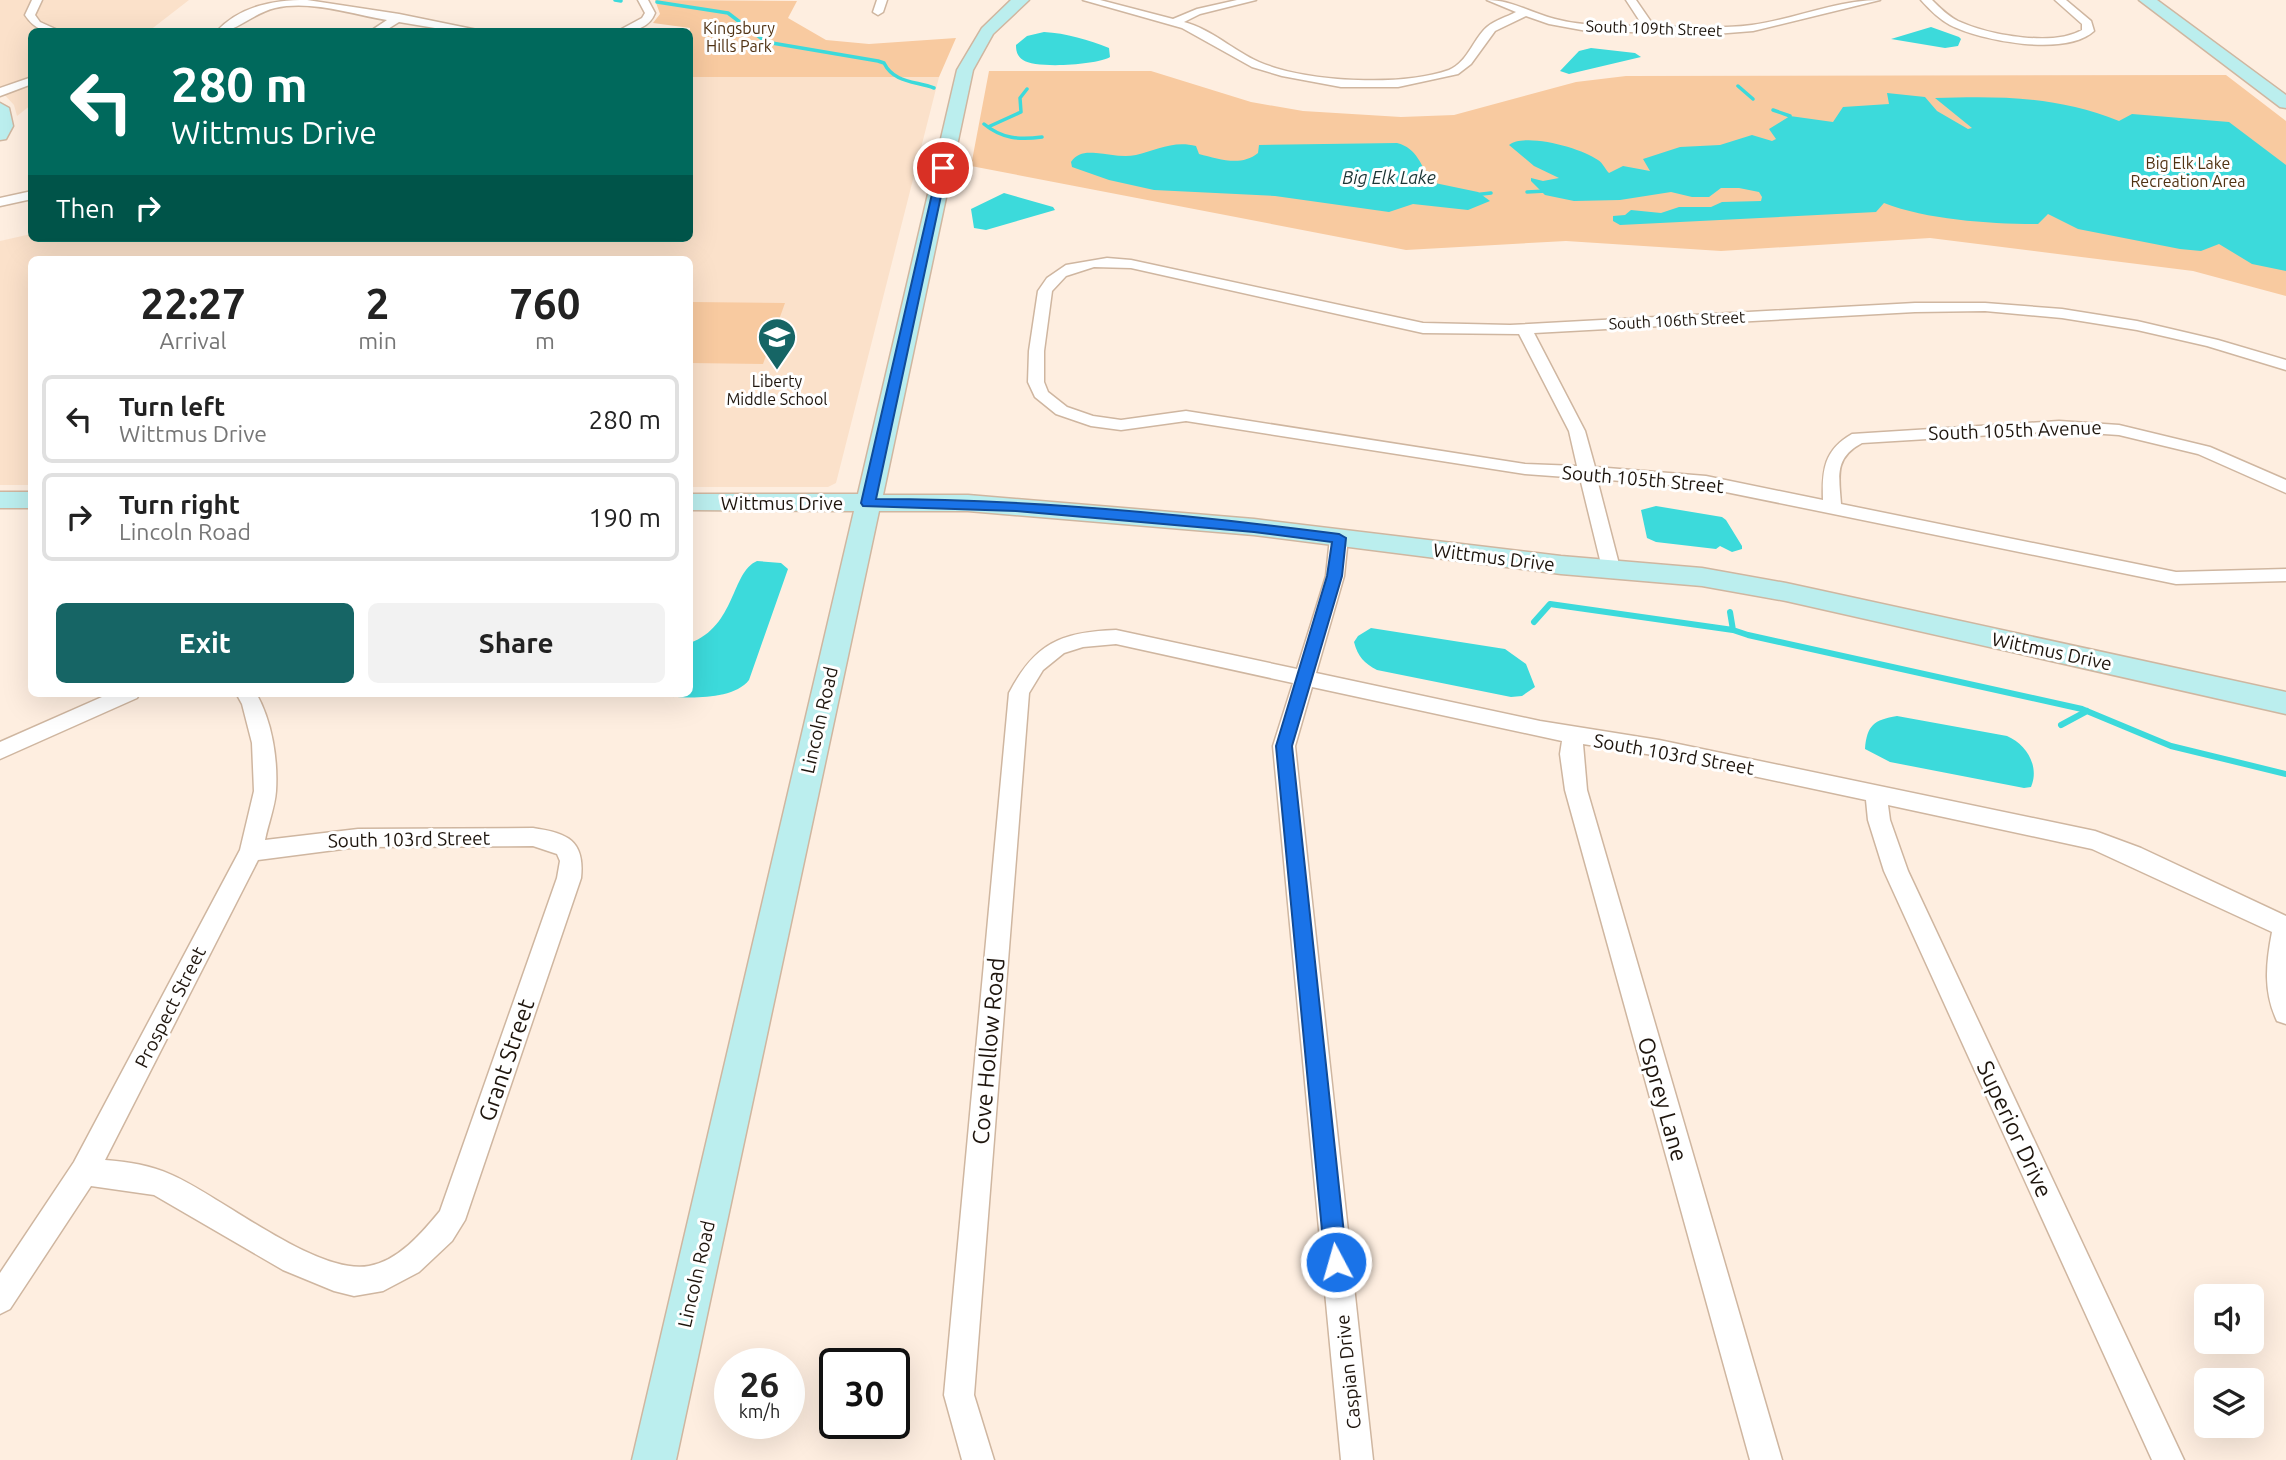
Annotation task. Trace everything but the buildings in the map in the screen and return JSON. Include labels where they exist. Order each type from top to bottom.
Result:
[{"type":"street","points":[[37,0],[30,16],[33,21],[48,28]]},
{"type":"street","points":[[630,28],[647,20],[650,13],[643,0]]},
{"type":"street","points":[[878,12],[882,0]]},
{"type":"street","name":"Lincoln Road","points":[[654,1460],[965,71],[986,34],[999,18],[1021,0]]},
{"type":"street","points":[[1087,0],[1176,22],[1199,31],[1256,65],[1331,82],[1419,80],[1454,72],[1467,62],[1492,29],[1523,13]]},
{"type":"street","points":[[1115,6],[1127,0]]},
{"type":"street","points":[[1176,22],[1197,12],[1251,0]]},
{"type":"street","points":[[1492,0],[1523,13]]},
{"type":"street","points":[[1631,0],[1652,31]]},
{"type":"street","name":"South 109th Street","points":[[1523,13],[1587,28],[1652,31],[1739,30],[1875,0]]},
{"type":"street","points":[[1926,0],[1947,18],[1967,29],[2001,37],[2061,39],[2088,31],[2087,23],[2060,0]]},
{"type":"street","points":[[2147,0],[2286,103]]},
{"type":"street","points":[[226,28],[240,16],[258,8],[289,2],[309,2],[460,28]]},
{"type":"street","points":[[381,28],[399,17]]},
{"type":"street","points":[[0,92],[28,82]]},
{"type":"street","points":[[0,108],[4,126],[0,135]]},
{"type":"street","points":[[0,202],[28,196]]},
{"type":"street","name":"South 106th Street","points":[[1045,399],[1036,382],[1045,291],[1056,275],[1068,269],[1099,262],[1131,264],[1423,328],[1524,328],[1982,306],[2054,312],[2136,324],[2286,365]]},
{"type":"street","points":[[1524,328],[1577,431],[1611,568]]},
{"type":"street","name":"South 105th Street","points":[[1045,399],[1059,410],[1104,424],[1131,425],[1170,416],[1186,416],[1525,469],[1706,482],[2176,578],[2286,575]]},
{"type":"street","name":"South 105th Avenue","points":[[1832,507],[1831,464],[1836,452],[1844,444],[1858,438],[2059,426],[2088,426],[2150,434],[2220,455],[2286,487]]},
{"type":"street","points":[[0,500],[28,500]]},
{"type":"street","name":"Wittmus Drive","points":[[693,502],[968,503],[1023,507],[1254,527],[1560,565],[1702,577],[1786,592],[2286,703]]},
{"type":"street","name":"Caspian Drive","points":[[1339,538],[1335,576],[1284,746],[1357,1460]]},
{"type":"street","name":"South 103rd Street","points":[[1049,651],[1083,638],[1116,637],[1573,736],[1660,748],[2095,840],[2133,855],[2286,927]]},
{"type":"street","name":"Cove Hollow Road","points":[[978,1460],[960,1395],[1018,693],[1029,671],[1049,651]]},
{"type":"street","points":[[0,751],[121,697]]},
{"type":"street","name":"Prospect Street","points":[[0,1299],[84,1172],[251,851],[265,791],[263,743],[248,697]]},
{"type":"street","name":"Osprey Lane","points":[[1573,736],[1576,790],[1766,1460]]},
{"type":"street","name":"Superior Drive","points":[[1876,794],[1880,820],[1896,872],[2168,1460]]},
{"type":"street","name":"South 103rd Street","points":[[251,851],[358,838],[533,837],[551,840],[566,848]]},
{"type":"street","name":"Grant Street","points":[[84,1172],[127,1175],[162,1184],[285,1257],[355,1282],[383,1276],[413,1259],[435,1239],[450,1220],[569,878],[570,861],[566,848]]},
{"type":"street","points":[[2286,927],[2277,978],[2286,1013]]},
{"type":"shaded area","points":[[0,0],[189,0],[153,28],[28,28],[28,107],[17,116],[14,105],[0,90]]},
{"type":"shaded area","name":"Liberty Middle School","points":[[693,77],[939,77],[836,483],[828,487],[693,487],[693,256],[28,256],[28,485],[0,485],[0,241],[28,235],[28,242],[693,242]]},
{"type":"green space","name":"Kingsbury Hills Park","points":[[655,0],[797,1],[788,18],[826,40],[869,44],[956,38],[939,77],[693,77],[693,28],[653,23],[660,14]]},
{"type":"green space","name":"Big Elk Lake Recreation Area","points":[[989,71],[1151,71],[1251,102],[1303,111],[1401,117],[1454,115],[1576,82],[1626,76],[2226,75],[2286,121],[2286,296],[2193,271],[1930,238],[1721,251],[1566,241],[1406,250],[971,166]]},
{"type":"green space","points":[[693,302],[785,303],[763,364],[693,363]]},
{"type":"water","points":[[1931,27],[1959,37],[1961,39],[1958,46],[1945,48],[1891,39]]},
{"type":"water","points":[[1044,32],[1069,35],[1109,48],[1110,57],[1066,65],[1030,63],[1021,58],[1016,45],[1027,36]]},
{"type":"water","points":[[1591,48],[1635,53],[1641,57],[1569,74],[1560,71],[1579,51]]},
{"type":"water","points":[[1887,93],[1925,97],[1937,111],[1968,129],[1972,128],[1935,98],[2028,99],[2073,107],[2119,121],[2132,114],[2229,122],[2286,165],[2286,271],[2252,264],[2219,244],[2201,251],[2180,249],[2078,229],[2048,214],[2038,224],[1980,222],[1939,217],[1884,203],[1876,212],[1620,225],[1613,221],[1613,216],[1625,215],[1631,210],[1661,213],[1679,207],[1711,207],[1722,202],[1761,201],[1762,197],[1759,192],[1721,188],[1709,197],[1692,197],[1671,192],[1620,200],[1574,201],[1545,195],[1531,178],[1543,181],[1559,178],[1534,166],[1509,145],[1527,140],[1553,143],[1590,155],[1600,161],[1609,173],[1623,166],[1650,171],[1643,159],[1680,147],[1720,145],[1752,135],[1772,141],[1776,139],[1769,129],[1790,116],[1833,122],[1843,107],[1889,104]]},
{"type":"water","name":"Big Elk Lake","points":[[1397,143],[1414,153],[1430,182],[1478,192],[1490,201],[1468,210],[1413,204],[1389,212],[1275,196],[1154,190],[1109,180],[1072,167],[1071,162],[1085,153],[1131,156],[1180,144],[1196,146],[1199,154],[1237,161],[1258,153],[1259,145]]},
{"type":"water","points":[[1004,193],[1053,207],[1055,210],[986,230],[974,228],[971,209]]},
{"type":"water","points":[[1656,506],[1722,517],[1742,549],[1732,552],[1720,546],[1716,549],[1656,542],[1647,538],[1641,510]]},
{"type":"water","points":[[757,561],[781,563],[788,569],[749,680],[734,691],[693,697],[693,641],[716,625],[749,567]]},
{"type":"water","points":[[1371,628],[1505,649],[1526,664],[1535,687],[1522,696],[1511,697],[1377,670],[1362,659],[1354,642]]},
{"type":"water","points":[[1897,716],[2007,736],[2020,744],[2030,757],[2034,771],[2031,787],[2024,788],[1890,762],[1865,749],[1873,725],[1883,719]]},
{"type":"waterway","points":[[615,0],[621,1]]},
{"type":"waterway","points":[[657,2],[728,13],[766,42],[878,61],[884,63],[888,70],[899,78],[934,88]]},
{"type":"waterway","points":[[1738,86],[1753,99]]},
{"type":"waterway","points":[[988,127],[1021,112],[1020,98],[1027,89]]},
{"type":"waterway","points":[[1773,110],[1790,116]]},
{"type":"waterway","points":[[984,124],[988,127]]},
{"type":"waterway","points":[[988,127],[1012,137],[1042,137]]},
{"type":"waterway","points":[[1527,192],[1546,191]]},
{"type":"waterway","points":[[1473,195],[1491,193]]},
{"type":"waterway","points":[[1534,622],[1550,604],[1733,630]]},
{"type":"waterway","points":[[1730,612],[1733,630]]},
{"type":"waterway","points":[[1733,630],[2087,711]]},
{"type":"waterway","points":[[2061,725],[2087,711]]},
{"type":"waterway","points":[[2087,711],[2171,746],[2286,774]]},
{"type":"place","name":"Liberty Middle School","points":[[777,371]]},
{"type":"route","points":[[943,168],[868,503],[968,503],[1254,527],[1339,538],[1335,576],[1284,746],[1336,1262]]}]
